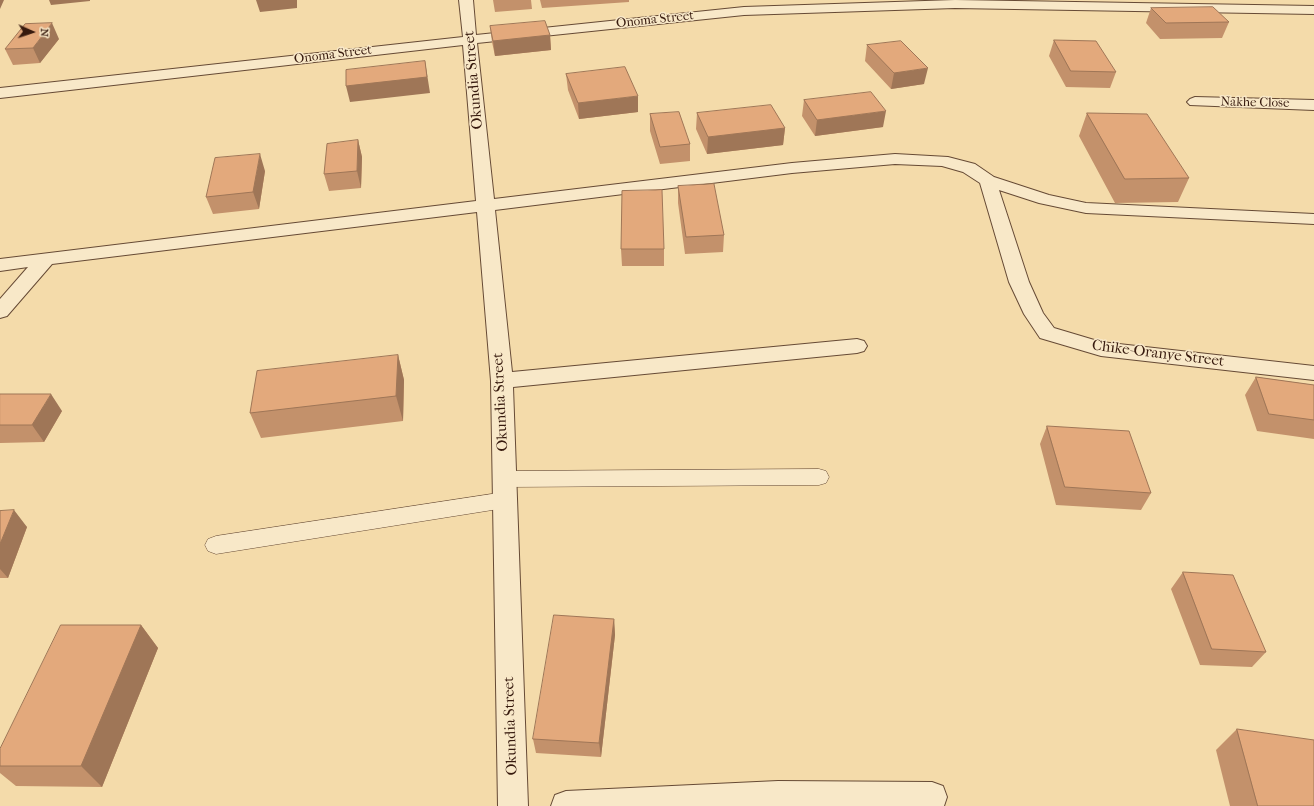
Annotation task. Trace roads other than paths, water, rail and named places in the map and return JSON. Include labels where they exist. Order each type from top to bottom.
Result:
[{"type":"street","name":"Okundia Street","points":[[466,0],[502,381],[514,806]]},
{"type":"street","name":"Onoma Street","points":[[0,93],[470,40],[752,11],[955,4],[1314,10]]},
{"type":"street","name":"Nakhe Close","points":[[1195,102],[1314,105]]},
{"type":"street","points":[[0,265],[47,258],[792,168],[895,159],[942,161],[969,168],[988,181],[1045,199],[1086,208],[1314,219]]},
{"type":"street","name":"Chike-Oranye Street","points":[[988,181],[1020,282],[1034,314],[1047,333],[1101,349],[1314,373]]},
{"type":"street","points":[[0,311],[47,258]]},
{"type":"street","points":[[502,381],[857,346]]},
{"type":"street","points":[[566,806],[778,796],[932,797]]},
{"type":"lane","points":[[504,479],[819,478]]},
{"type":"lane","points":[[216,546],[280,534],[505,500]]}]
